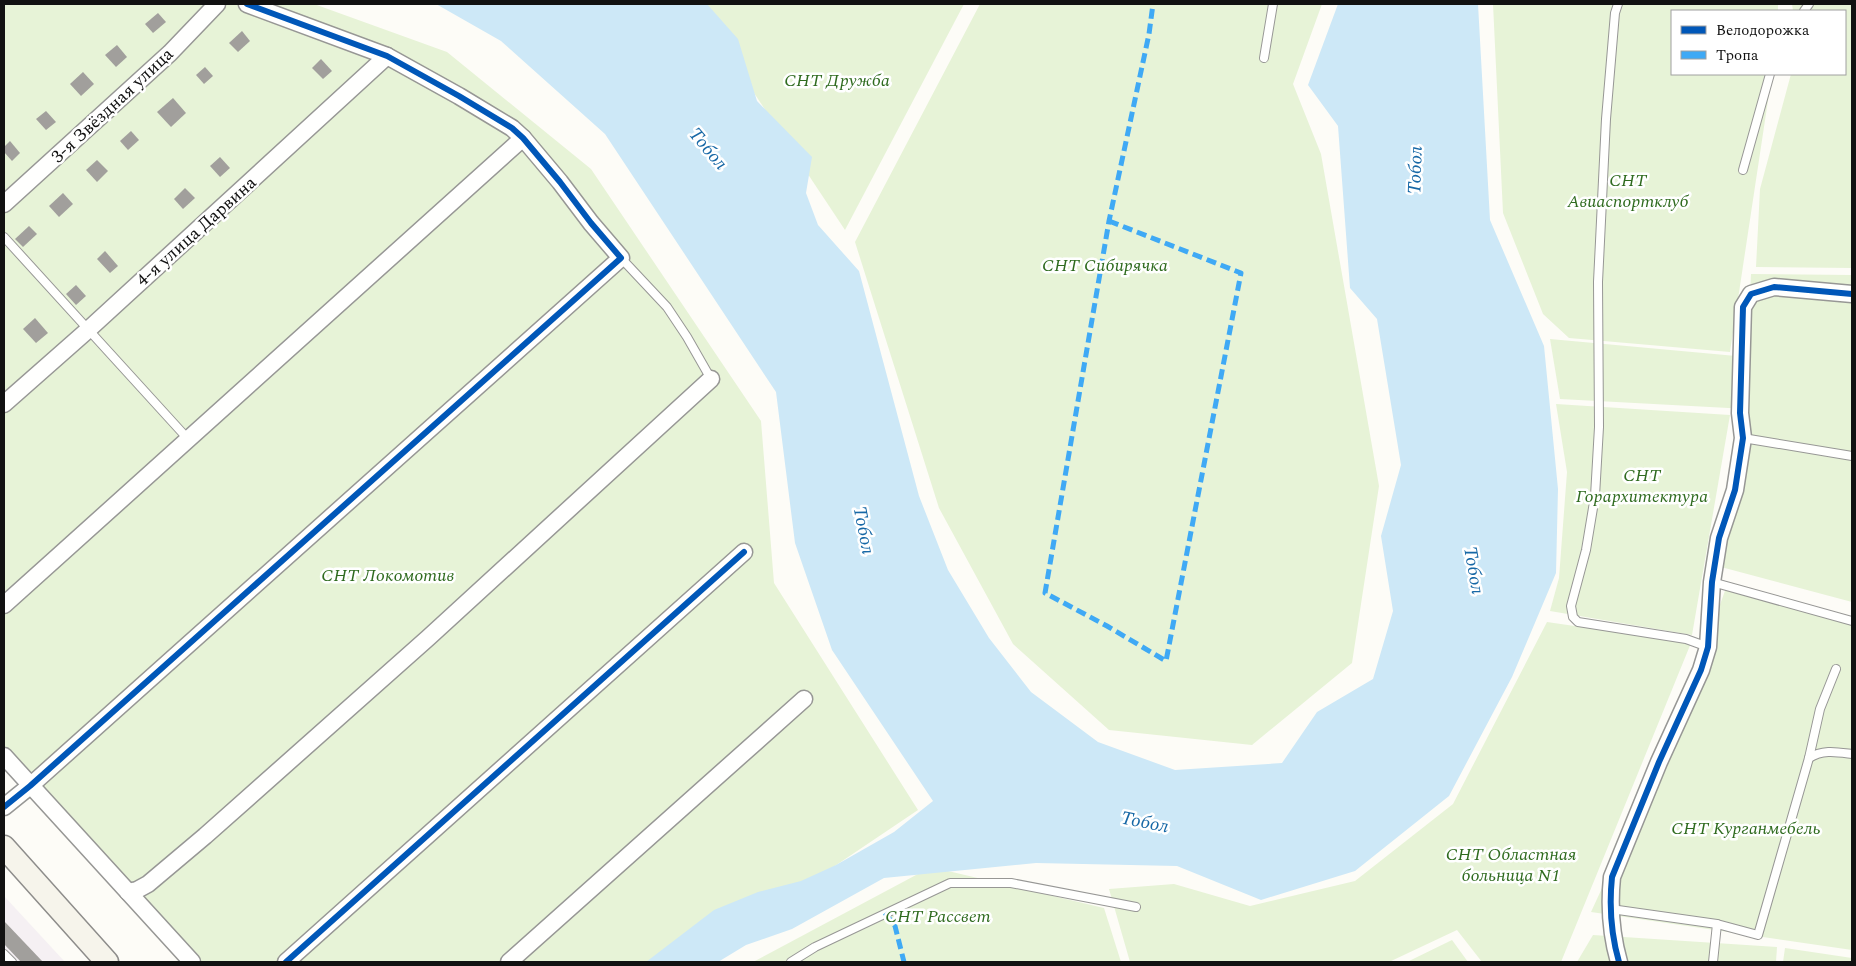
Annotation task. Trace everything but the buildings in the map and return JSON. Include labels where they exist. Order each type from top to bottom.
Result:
[{"type":"main road","points":[[4,847],[107,962]]},
{"type":"street","name":"3-я Звёздная улица","points":[[4,204],[170,53],[217,4]]},
{"type":"street","points":[[4,807],[30,786],[620,258],[523,138],[512,128],[387,56],[247,4]]},
{"type":"street","name":"4-я улица Дарвина","points":[[4,404],[89,329],[387,56]]},
{"type":"street","points":[[4,605],[523,138]]},
{"type":"street","points":[[1619,962],[1612,937],[1610,891],[1612,877],[1701,670],[1708,647],[1712,582],[1719,538],[1734,490],[1743,438],[1740,413],[1743,307],[1751,294],[1774,287],[1852,294]]},
{"type":"street","points":[[128,892],[138,890],[148,884],[205,836],[428,638],[711,379]]},
{"type":"street","points":[[286,962],[744,552]]},
{"type":"street","points":[[509,962],[804,699]]},
{"type":"street","points":[[4,756],[192,962]]},
{"type":"lane","points":[[1264,58],[1273,4]]},
{"type":"lane","points":[[1618,4],[1615,13],[1606,119],[1598,282],[1599,426],[1594,496],[1586,550],[1571,606],[1573,617],[1578,622],[1686,639],[1708,647]]},
{"type":"lane","points":[[1743,170],[1770,75]]},
{"type":"lane","points":[[4,237],[188,439]]},
{"type":"lane","points":[[620,258],[667,307],[711,379]]},
{"type":"lane","points":[[1743,438],[1852,456]]},
{"type":"lane","points":[[1712,582],[1852,621]]},
{"type":"lane","points":[[1611,909],[1717,924],[1758,935],[1809,758],[1820,709],[1836,669]]},
{"type":"lane","points":[[1809,758],[1818,752],[1852,754]]},
{"type":"lane","points":[[791,962],[815,947],[950,883],[1010,883],[1136,907]]},
{"type":"lane","points":[[1713,962],[1717,924]]},
{"type":"lane","points":[[4,954],[12,962]]},
{"type":"shaded area","points":[[4,896],[65,962],[4,962]]},
{"type":"green space","name":"СНТ Локомотив","points":[[4,4],[314,4],[447,52],[591,169],[761,421],[774,583],[918,810],[692,962],[181,962],[4,762]]},
{"type":"green space","name":"СНТ Дружба","points":[[695,4],[964,4],[845,230]]},
{"type":"green space","name":"СНТ Сибирячка","points":[[980,4],[1322,4],[1293,84],[1321,154],[1379,486],[1352,663],[1252,745],[1109,730],[1013,644],[939,508],[855,242]]},
{"type":"green space","name":"СНТ Авиаспортклуб","points":[[1493,4],[1778,4],[1778,10],[1671,10],[1671,75],[1772,75],[1730,352],[1569,338],[1543,314],[1503,213]]},
{"type":"green space","points":[[1792,4],[1852,4],[1852,268],[1756,267],[1760,189],[1791,75],[1846,75],[1846,10],[1793,10]]},
{"type":"green space","points":[[1751,274],[1852,275],[1852,602],[1721,567],[1747,409],[1560,399],[1550,339],[1747,357]]},
{"type":"green space","name":"СНТ Горархитектура","points":[[1556,404],[1730,415],[1692,635],[1550,611],[1559,578],[1567,472]]},
{"type":"green space","name":"СНТ Курганмебель","points":[[1726,588],[1852,624],[1852,950],[1591,912],[1674,732]]},
{"type":"green space","name":"СНТ Областная больница N1","points":[[1547,622],[1691,643],[1561,962],[1482,962],[1457,930],[1389,962],[1130,962],[1109,889],[1174,884],[1250,906],[1355,881],[1453,804]]},
{"type":"green space","name":"СНТ Рассвет","points":[[931,867],[1104,908],[1121,962],[753,962]]},
{"type":"green space","points":[[1593,935],[1777,947],[1776,962],[1577,962]]},
{"type":"green space","points":[[1452,940],[1468,962],[1407,962]]},
{"type":"green space","points":[[1785,948],[1852,958],[1852,962],[1783,962]]},
{"type":"water","name":"Тобол","points":[[436,4],[707,4],[738,39],[757,101],[812,157],[806,193],[818,225],[859,271],[919,496],[948,570],[989,638],[1031,692],[1098,742],[1175,770],[1282,763],[1317,712],[1373,679],[1393,611],[1381,536],[1401,465],[1377,319],[1350,288],[1338,126],[1308,85],[1338,4],[1478,4],[1490,220],[1544,346],[1558,489],[1556,573],[1512,677],[1449,796],[1355,871],[1261,900],[1177,866],[1036,863],[884,878],[792,929],[746,945],[718,962],[646,962],[714,910],[758,892],[801,881],[836,865],[894,832],[933,801],[832,650],[795,543],[776,392],[605,134],[501,41]]},
{"type":"marked path","points":[[1109,221],[1241,273],[1166,661],[1107,626],[1045,593],[1109,221],[1149,34],[1153,4]]},
{"type":"marked path","points":[[885,913],[895,926],[904,962]]},
{"type":"cycle path","points":[[4,807],[30,786],[621,258],[560,182],[523,138],[512,128],[387,56],[247,4]]},
{"type":"cycle path","points":[[1619,962],[1611,920],[1612,877],[1659,762],[1701,670],[1708,647],[1712,582],[1719,538],[1735,490],[1743,438],[1740,413],[1743,307],[1751,294],[1774,287],[1852,294]]},
{"type":"cycle path","points":[[286,962],[744,552]]}]
